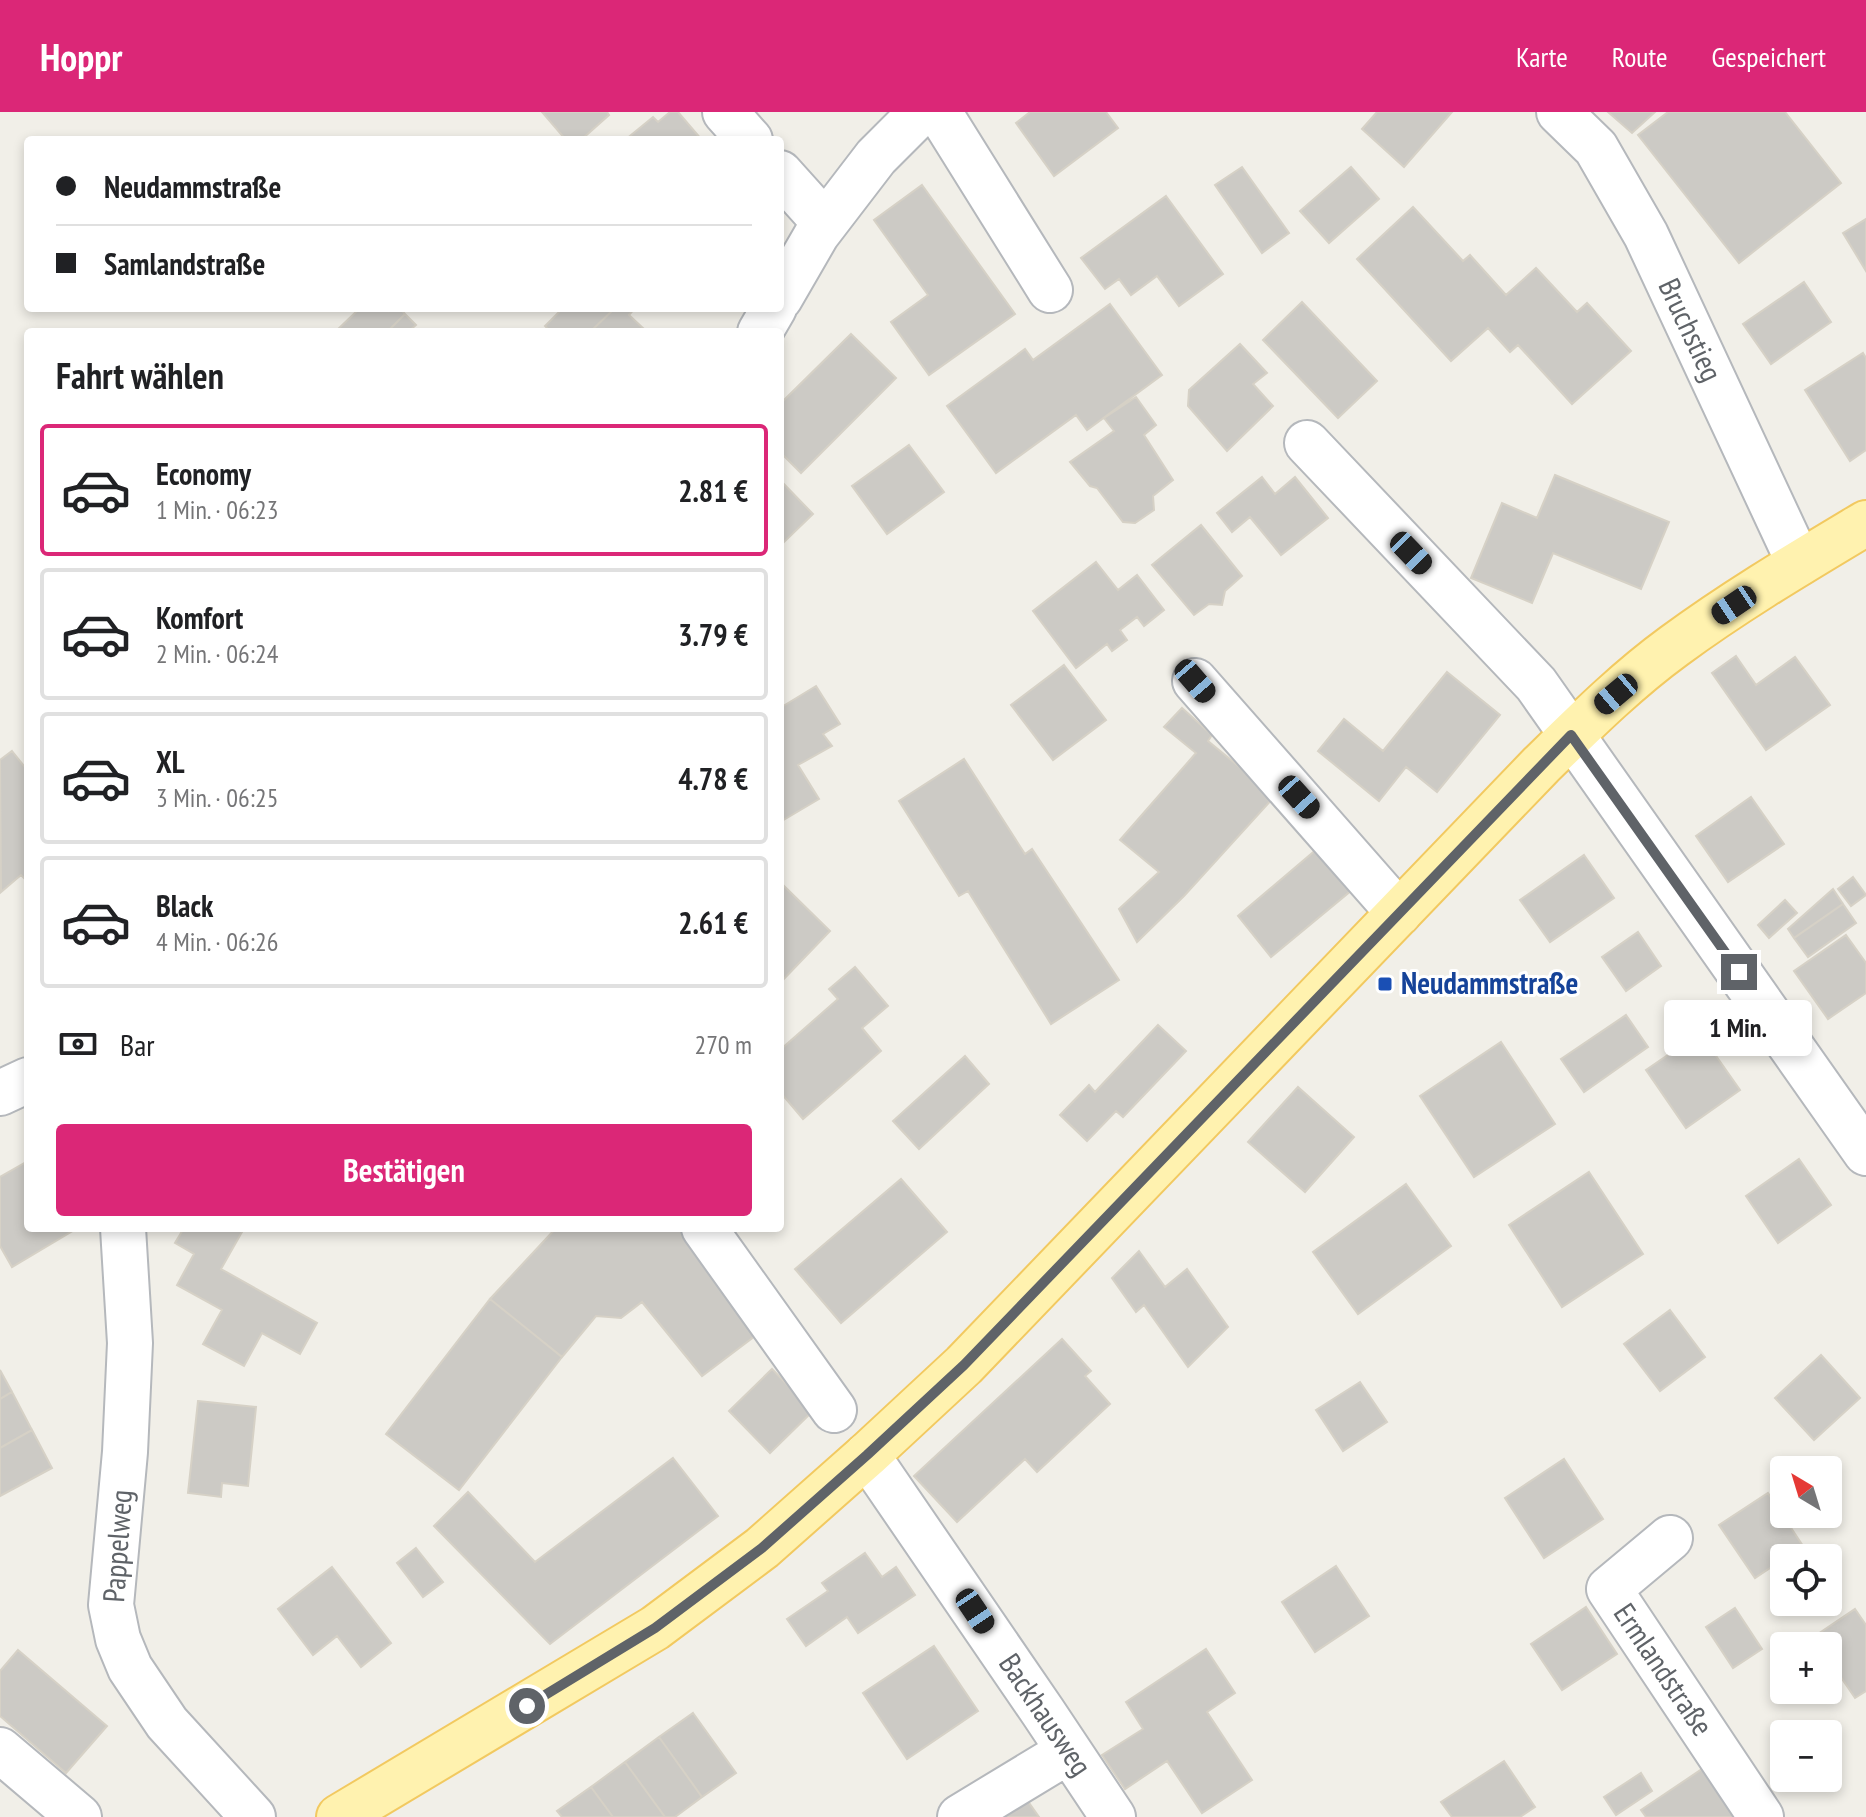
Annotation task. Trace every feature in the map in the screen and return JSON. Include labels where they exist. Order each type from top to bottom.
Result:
[{"type":"main road","points":[[341,1816],[655,1628],[762,1548],[964,1365],[1596,710],[1673,646],[1754,591],[1866,523]]},
{"type":"street","points":[[725,112],[746,136]]},
{"type":"street","points":[[784,291],[825,223],[876,157],[921,112]]},
{"type":"street","points":[[939,112],[1050,290]]},
{"type":"street","name":"Bruchstieg","points":[[1559,112],[1596,148],[1646,235],[1799,563]]},
{"type":"street","points":[[784,177],[825,223]]},
{"type":"street","points":[[1307,443],[1536,684],[1866,1153]]},
{"type":"street","points":[[1195,681],[1399,913]]},
{"type":"street","points":[[0,1093],[24,1082]]},
{"type":"street","name":"Pappelweg","points":[[123,1232],[130,1343],[125,1452],[111,1605],[118,1639],[130,1668],[167,1723],[253,1817]]},
{"type":"street","points":[[707,1232],[834,1410]]},
{"type":"street","name":"Backhausweg","points":[[867,1455],[1113,1817]]},
{"type":"street","name":"Ermlandstraße","points":[[1670,1538],[1609,1589],[1761,1817]]},
{"type":"street","points":[[0,1750],[79,1817]]},
{"type":"street","points":[[960,1817],[1069,1751]]},
{"type":"building","points":[[542,112],[607,112],[609,115],[585,136],[563,136]]},
{"type":"building","points":[[670,112],[678,112],[699,136],[630,136],[653,117],[658,122]]},
{"type":"building","points":[[1030,112],[1106,112],[1118,128],[1054,176],[1016,123]]},
{"type":"building","points":[[1377,112],[1452,112],[1404,167],[1362,129]]},
{"type":"building","points":[[1608,112],[1655,112],[1632,133]]},
{"type":"building","points":[[1668,112],[1785,112],[1841,183],[1739,263],[1638,135]]},
{"type":"building","points":[[1242,167],[1289,233],[1262,253],[1215,185]]},
{"type":"building","points":[[1351,167],[1379,199],[1329,243],[1300,211]]},
{"type":"building","points":[[922,185],[1015,314],[929,375],[891,322],[928,295],[874,220]]},
{"type":"building","points":[[1166,196],[1223,274],[1179,306],[1157,276],[1131,295],[1119,279],[1105,289],[1081,258]]},
{"type":"building","points":[[1413,207],[1463,261],[1470,255],[1506,295],[1536,268],[1577,312],[1587,303],[1631,351],[1572,404],[1518,345],[1510,352],[1488,328],[1451,361],[1357,259]]},
{"type":"building","points":[[1866,219],[1866,271],[1843,233]]},
{"type":"building","points":[[1804,282],[1831,322],[1771,364],[1743,324]]},
{"type":"building","points":[[1302,302],[1377,381],[1338,418],[1263,340]]},
{"type":"building","points":[[1110,304],[1162,375],[1087,430],[1076,415],[996,473],[947,406],[1025,349],[1033,360]]},
{"type":"building","points":[[356,312],[405,314],[391,328],[339,328]]},
{"type":"building","points":[[559,312],[611,312],[594,328],[545,326]]},
{"type":"building","points":[[611,312],[632,312],[629,315],[643,328],[594,328]]},
{"type":"building","points":[[405,314],[416,325],[412,328],[391,328]]},
{"type":"building","points":[[851,334],[896,378],[801,473],[784,456],[784,400]]},
{"type":"building","points":[[1240,344],[1267,373],[1253,384],[1273,406],[1227,451],[1188,406],[1189,390]]},
{"type":"building","points":[[1863,353],[1866,358],[1866,450],[1850,461],[1805,390]]},
{"type":"building","points":[[1136,397],[1156,425],[1144,435],[1173,480],[1153,496],[1154,510],[1135,523],[1123,522],[1097,488],[1090,486],[1070,462],[1114,431],[1104,418]]},
{"type":"building","points":[[909,445],[944,492],[887,534],[852,486]]},
{"type":"building","points":[[1555,475],[1669,522],[1641,589],[1553,553],[1532,603],[1471,578],[1502,503],[1537,518]]},
{"type":"building","points":[[1262,477],[1275,494],[1295,477],[1328,518],[1281,555],[1250,517],[1232,532],[1217,513]]},
{"type":"building","points":[[784,484],[813,514],[784,542]]},
{"type":"building","points":[[1201,525],[1242,576],[1225,591],[1222,605],[1209,604],[1194,615],[1152,565]]},
{"type":"building","points":[[1096,562],[1118,590],[1137,575],[1164,610],[1144,626],[1137,617],[1120,630],[1127,640],[1112,651],[1107,644],[1076,668],[1033,611]]},
{"type":"building","points":[[1736,656],[1756,685],[1795,657],[1830,705],[1766,750],[1712,673]]},
{"type":"building","points":[[1064,665],[1106,720],[1053,760],[1011,705]]},
{"type":"building","points":[[1447,672],[1500,715],[1437,792],[1406,767],[1379,801],[1318,751],[1344,719],[1383,751]]},
{"type":"building","points":[[816,686],[840,724],[823,734],[832,746],[798,765],[819,799],[784,820],[784,706]]},
{"type":"building","points":[[1182,708],[1212,735],[1208,741],[1275,796],[1184,896],[1137,942],[1119,909],[1159,872],[1120,840],[1196,753],[1164,727]]},
{"type":"building","points":[[12,751],[24,766],[24,878],[21,875],[1,892],[0,760]]},
{"type":"building","points":[[964,759],[1025,854],[1032,849],[1119,980],[1051,1024],[968,891],[959,896],[899,801]]},
{"type":"building","points":[[1751,797],[1784,844],[1728,882],[1696,836]]},
{"type":"building","points":[[1324,843],[1358,885],[1271,957],[1238,916]]},
{"type":"building","points":[[1584,855],[1614,898],[1550,942],[1520,900]]},
{"type":"building","points":[[1853,877],[1866,895],[1851,906],[1838,889]]},
{"type":"building","points":[[784,886],[830,931],[784,979]]},
{"type":"building","points":[[1833,889],[1843,904],[1794,938],[1788,929]]},
{"type":"building","points":[[1785,900],[1797,913],[1769,938],[1758,925]]},
{"type":"building","points":[[1843,904],[1856,923],[1808,957],[1794,938]]},
{"type":"building","points":[[1638,932],[1661,966],[1626,991],[1602,957]]},
{"type":"building","points":[[1846,935],[1866,963],[1866,993],[1828,1019],[1794,971]]},
{"type":"building","points":[[855,967],[888,1006],[862,1028],[881,1051],[803,1119],[784,1097],[784,1046],[838,999],[829,989]]},
{"type":"building","points":[[1626,1015],[1648,1047],[1584,1092],[1561,1059]]},
{"type":"building","points":[[1158,1025],[1186,1051],[1123,1117],[1116,1111],[1087,1141],[1060,1115],[1089,1085],[1095,1092]]},
{"type":"building","points":[[1700,1033],[1740,1090],[1686,1128],[1646,1070]]},
{"type":"building","points":[[1501,1042],[1555,1124],[1474,1177],[1420,1096]]},
{"type":"building","points":[[965,1056],[989,1084],[919,1149],[893,1121]]},
{"type":"building","points":[[1298,1087],[1354,1137],[1305,1192],[1248,1142]]},
{"type":"building","points":[[1799,1159],[1831,1205],[1778,1243],[1746,1196]]},
{"type":"building","points":[[24,1163],[24,1232],[71,1232],[12,1267],[0,1246],[0,1177]]},
{"type":"building","points":[[1589,1172],[1643,1254],[1562,1307],[1509,1225]]},
{"type":"building","points":[[901,1179],[947,1232],[841,1323],[795,1269]]},
{"type":"building","points":[[1406,1184],[1451,1246],[1358,1314],[1313,1252]]},
{"type":"building","points":[[182,1232],[242,1232],[221,1269],[317,1323],[300,1354],[262,1333],[244,1366],[203,1344],[222,1310],[177,1285],[194,1254],[175,1243]]},
{"type":"building","points":[[552,1232],[693,1232],[763,1330],[702,1376],[642,1302],[621,1318],[596,1316],[562,1357],[490,1299]]},
{"type":"building","points":[[1139,1251],[1165,1287],[1187,1269],[1228,1327],[1188,1367],[1144,1305],[1136,1312],[1112,1278]]},
{"type":"building","points":[[490,1299],[562,1357],[459,1490],[386,1434]]},
{"type":"building","points":[[1670,1310],[1705,1357],[1660,1391],[1624,1344]]},
{"type":"building","points":[[1062,1339],[1091,1371],[1085,1376],[1110,1404],[1037,1472],[1025,1459],[957,1522],[914,1476]]},
{"type":"building","points":[[1821,1355],[1860,1398],[1814,1440],[1775,1398]]},
{"type":"building","points":[[772,1369],[813,1411],[770,1453],[729,1411]]},
{"type":"building","points":[[0,1370],[12,1392],[0,1399]]},
{"type":"building","points":[[1360,1382],[1387,1422],[1343,1451],[1316,1410]]},
{"type":"building","points":[[12,1392],[32,1430],[0,1448],[0,1399]]},
{"type":"building","points":[[198,1401],[256,1407],[248,1486],[222,1483],[221,1497],[188,1493]]},
{"type":"building","points":[[32,1430],[52,1468],[0,1496],[0,1448]]},
{"type":"building","points":[[673,1458],[718,1516],[550,1644],[434,1526],[468,1492],[535,1562]]},
{"type":"building","points":[[1564,1459],[1603,1519],[1544,1558],[1505,1498]]},
{"type":"building","points":[[1768,1493],[1770,1528],[1791,1528],[1802,1544],[1770,1544],[1770,1568],[1755,1578],[1719,1525]]},
{"type":"building","points":[[416,1548],[443,1582],[423,1597],[397,1563]]},
{"type":"building","points":[[865,1553],[882,1577],[896,1567],[915,1595],[858,1633],[847,1617],[806,1646],[787,1619],[828,1591],[822,1583]]},
{"type":"building","points":[[1336,1566],[1369,1616],[1315,1652],[1282,1602]]},
{"type":"building","points":[[332,1567],[391,1643],[361,1667],[337,1636],[313,1655],[278,1609]]},
{"type":"building","points":[[1586,1607],[1617,1654],[1562,1690],[1531,1644]]},
{"type":"building","points":[[1735,1608],[1762,1649],[1733,1668],[1706,1627]]},
{"type":"building","points":[[1855,1609],[1866,1625],[1866,1691],[1855,1698],[1842,1679],[1842,1632],[1821,1632]]},
{"type":"building","points":[[934,1646],[978,1711],[907,1759],[863,1693]]},
{"type":"building","points":[[1206,1649],[1235,1693],[1207,1712],[1252,1780],[1202,1813],[1167,1761],[1125,1789],[1102,1755],[1143,1729],[1126,1702]]},
{"type":"building","points":[[18,1650],[107,1726],[66,1773],[0,1716],[0,1671]]},
{"type":"building","points":[[693,1713],[736,1773],[702,1797],[659,1737]]},
{"type":"building","points":[[659,1737],[702,1797],[675,1817],[665,1817],[625,1762]]},
{"type":"building","points":[[1504,1761],[1535,1807],[1520,1817],[1452,1817],[1441,1802]]},
{"type":"building","points":[[625,1762],[665,1817],[613,1817],[591,1787]]},
{"type":"building","points":[[1702,1769],[1734,1817],[1646,1817],[1641,1810]]},
{"type":"building","points":[[1641,1773],[1652,1791],[1616,1815],[1604,1797]]},
{"type":"building","points":[[591,1787],[613,1817],[562,1817],[557,1811]]},
{"type":"building","points":[[1025,1797],[1039,1817],[996,1817]]},
{"type":"place","name":"Neudammstraße","points":[[1385,984]]},
{"type":"route","points":[[527,1706],[655,1628],[762,1548],[964,1365],[1571,735],[1739,972]]}]
